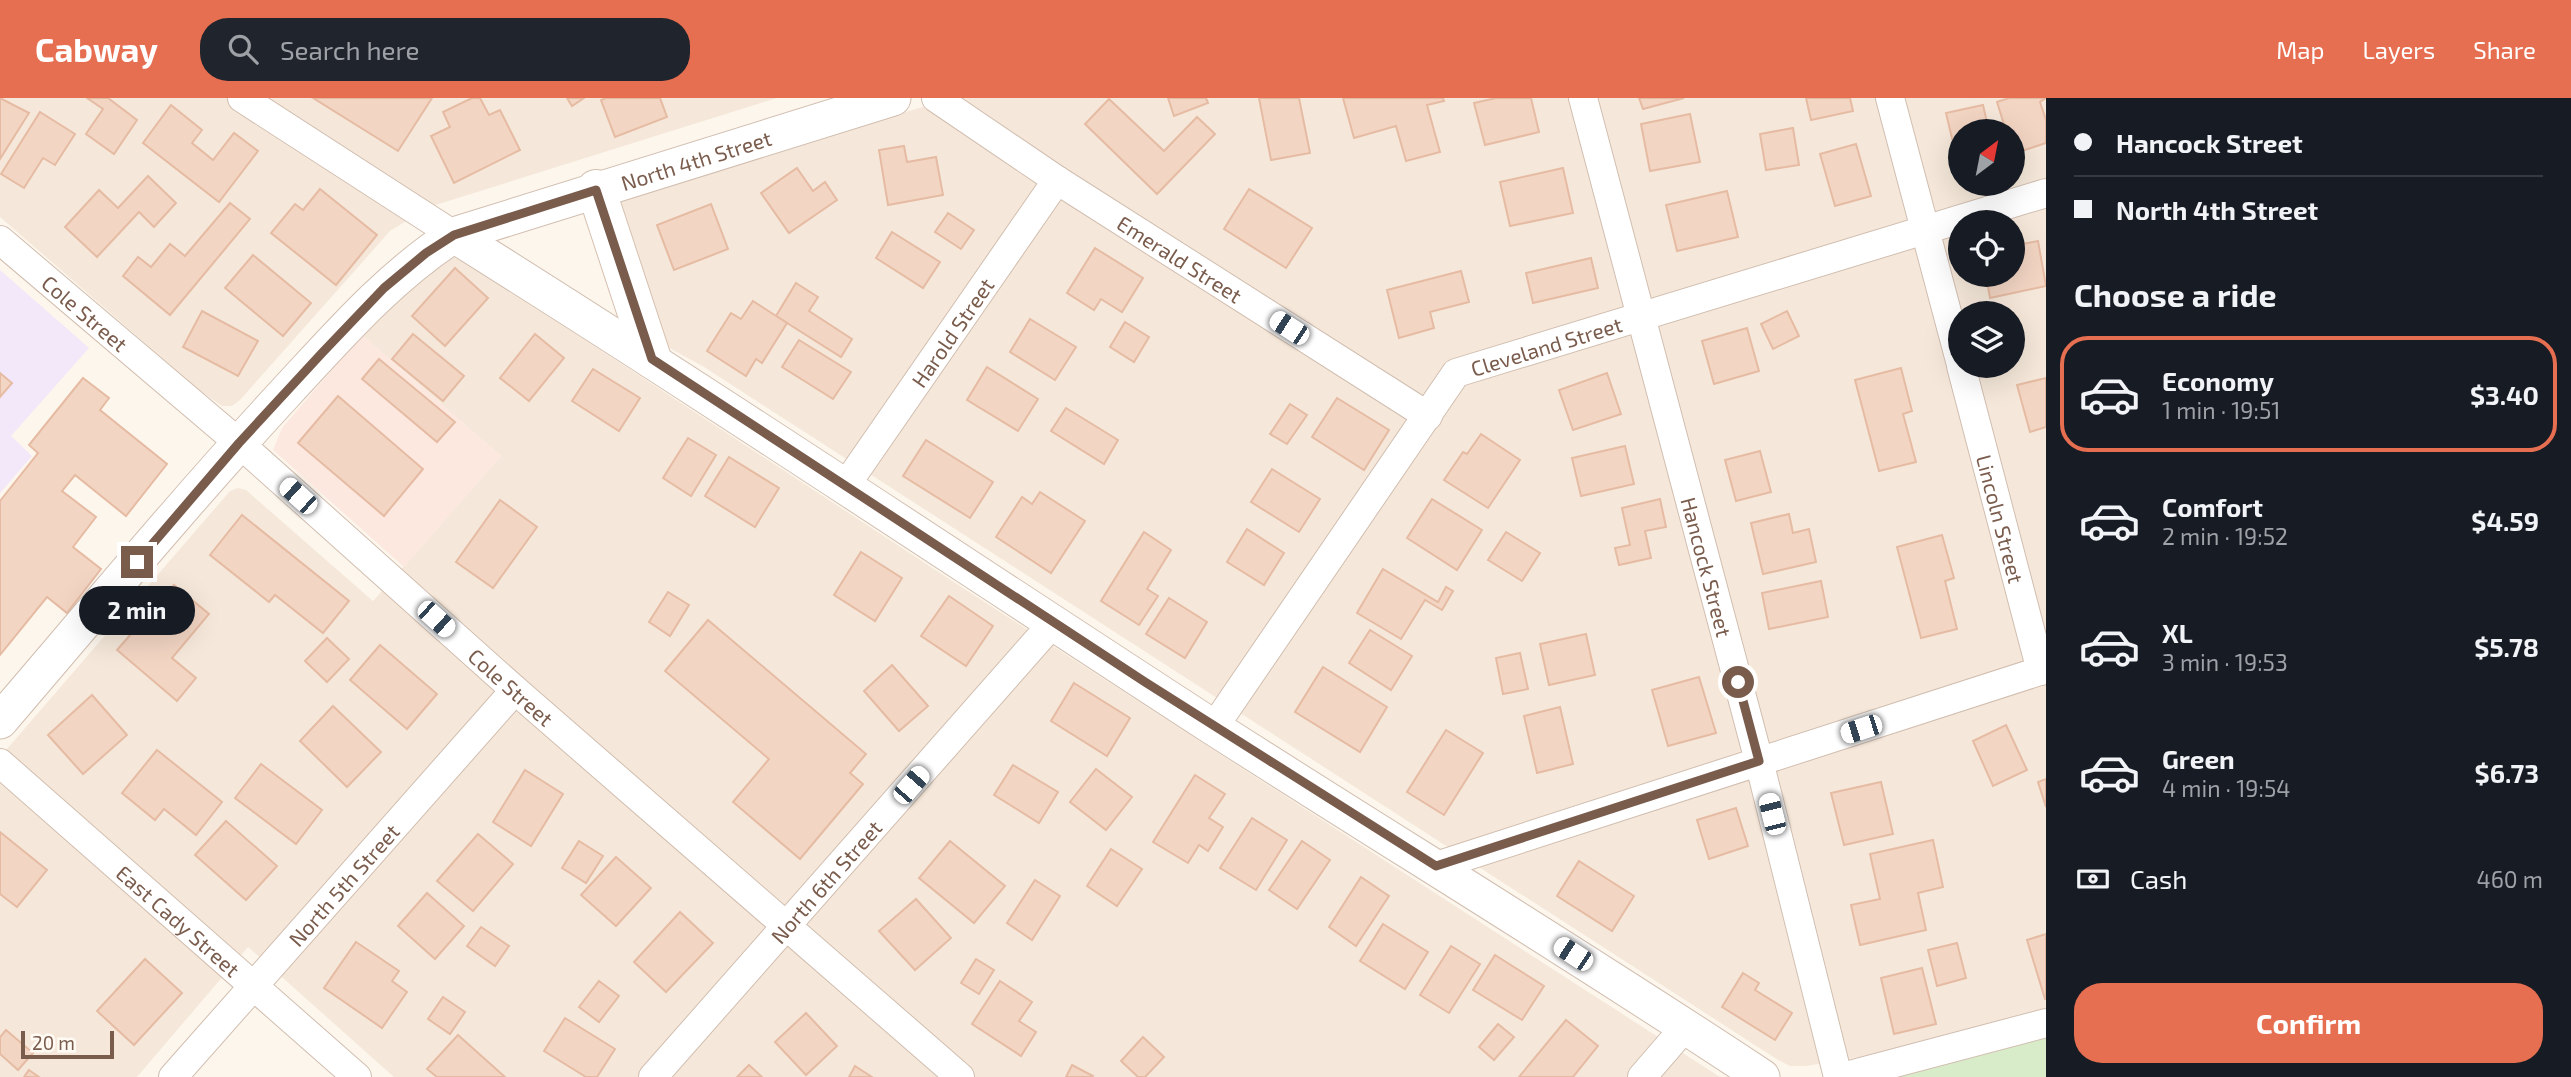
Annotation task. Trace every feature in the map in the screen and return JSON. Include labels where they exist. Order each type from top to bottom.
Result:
[{"type":"main road","points":[[596,190],[652,359]]},
{"type":"street","points":[[242,98],[652,359],[1053,623],[1762,1077]]},
{"type":"street","name":"North 4th Street","points":[[0,721],[239,443],[384,288],[454,235],[893,98]]},
{"type":"street","name":"Emerald Street","points":[[936,98],[1057,180],[1428,416]]},
{"type":"street","name":"Hancock Street","points":[[1583,98],[1642,314],[1840,1077]]},
{"type":"street","name":"Lincoln Street","points":[[1890,98],[1948,314]]},
{"type":"street","name":"Harold Street","points":[[846,485],[1057,180]]},
{"type":"street","name":"Cleveland Street","points":[[1214,727],[1456,373],[1642,314],[2046,193]]},
{"type":"street","name":"Cole Street","points":[[0,240],[239,443],[515,690],[960,1077]]},
{"type":"street","name":"Lincoln Street","points":[[1965,378],[2043,670]]},
{"type":"street","name":"North 6th Street","points":[[653,1077],[1053,623]]},
{"type":"street","points":[[1436,866],[2043,670]]},
{"type":"street","name":"North 5th Street","points":[[173,1077],[515,690]]},
{"type":"street","name":"East Cady Street","points":[[0,763],[357,1077]]},
{"type":"street","points":[[1840,1077],[2046,1023]]},
{"type":"street","points":[[1642,1077],[1686,1026]]},
{"type":"shaded area","points":[[0,98],[777,98],[429,207],[390,231],[240,400],[232,406],[222,406],[199,390],[0,217]]},
{"type":"shaded area","points":[[952,98],[2046,98],[2046,1008],[1871,1055],[1806,1066],[1790,1066],[1778,1060],[704,367],[664,345],[615,208],[621,199]]},
{"type":"shaded area","points":[[451,256],[474,267],[966,590],[1720,1077],[394,1077],[248,947],[137,1077],[0,1077],[0,757],[230,491],[238,488],[246,490],[373,601],[501,456],[362,335],[420,272]]},
{"type":"shaded area","points":[[0,270],[89,348],[11,436],[32,456],[0,493]]},
{"type":"shaded area","points":[[362,335],[501,456],[404,567],[273,450],[282,428]]},
{"type":"green space","points":[[2046,1035],[2046,1077],[1886,1077]]},
{"type":"building","points":[[0,98],[29,113],[0,159]]},
{"type":"building","points":[[87,98],[108,98],[137,120],[114,154],[86,134],[103,109]]},
{"type":"building","points":[[313,98],[432,98],[398,151]]},
{"type":"building","points":[[472,98],[480,98],[489,115],[500,110],[520,150],[454,183],[431,136],[450,127],[443,112]]},
{"type":"building","points":[[567,98],[584,98],[572,106]]},
{"type":"building","points":[[660,98],[667,117],[615,137],[601,100]]},
{"type":"building","points":[[1168,98],[1206,98],[1208,103],[1174,116]]},
{"type":"building","points":[[1259,98],[1299,98],[1310,153],[1271,160]]},
{"type":"building","points":[[1343,98],[1443,98],[1444,101],[1427,105],[1440,152],[1406,161],[1396,126],[1354,138]]},
{"type":"building","points":[[1496,98],[1531,98],[1539,132],[1485,145],[1474,103]]},
{"type":"building","points":[[1639,98],[1684,98],[1643,109]]},
{"type":"building","points":[[1806,98],[1850,98],[1853,111],[1811,120]]},
{"type":"building","points":[[2009,98],[2046,98],[2040,102],[2046,120],[2046,143],[2025,150],[2025,119],[2002,119],[1997,102]]},
{"type":"building","points":[[1109,99],[1164,151],[1197,117],[1215,134],[1157,194],[1085,124]]},
{"type":"building","points":[[171,105],[202,130],[192,143],[213,160],[234,133],[258,151],[219,202],[143,143]]},
{"type":"building","points":[[1983,105],[1986,119],[1948,119],[1948,121],[1946,113]]},
{"type":"building","points":[[40,112],[75,134],[55,165],[43,158],[24,188],[1,174]]},
{"type":"building","points":[[1690,114],[1700,162],[1650,171],[1641,124]]},
{"type":"building","points":[[1793,128],[1799,165],[1766,170],[1760,134]]},
{"type":"building","points":[[1856,144],[1871,196],[1835,206],[1820,154]]},
{"type":"building","points":[[904,146],[907,162],[936,157],[943,195],[888,205],[879,150]]},
{"type":"building","points":[[797,168],[813,191],[825,182],[837,200],[789,233],[761,193]]},
{"type":"building","points":[[1563,168],[1573,213],[1510,226],[1500,182]]},
{"type":"building","points":[[148,176],[176,203],[154,227],[139,212],[97,257],[65,227],[99,190],[118,208]]},
{"type":"building","points":[[320,189],[377,235],[336,285],[271,233],[295,204],[303,210]]},
{"type":"building","points":[[1249,189],[1312,228],[1286,268],[1224,229]]},
{"type":"building","points":[[1727,191],[1738,237],[1677,251],[1666,205]]},
{"type":"building","points":[[230,203],[250,219],[170,315],[123,276],[138,257],[151,267],[170,244],[185,256]]},
{"type":"building","points":[[711,204],[728,249],[674,270],[657,225]]},
{"type":"building","points":[[948,213],[974,230],[961,249],[935,232]]},
{"type":"building","points":[[892,232],[940,262],[923,288],[876,258]]},
{"type":"building","points":[[2038,241],[2046,286],[1990,298],[1988,287],[2025,287],[2025,244]]},
{"type":"building","points":[[1095,248],[1143,278],[1122,312],[1101,299],[1094,310],[1067,293]]},
{"type":"building","points":[[253,255],[311,303],[283,336],[225,288]]},
{"type":"building","points":[[1591,258],[1598,288],[1533,303],[1526,273]]},
{"type":"building","points":[[455,268],[488,298],[445,346],[412,316]]},
{"type":"building","points":[[1461,271],[1469,302],[1430,312],[1434,328],[1399,338],[1387,290]]},
{"type":"building","points":[[796,283],[818,297],[809,311],[852,339],[841,357],[776,316]]},
{"type":"building","points":[[753,301],[787,323],[762,363],[756,359],[746,376],[707,351],[731,313],[741,319]]},
{"type":"building","points":[[202,311],[258,341],[238,376],[183,347]]},
{"type":"building","points":[[1787,311],[1799,336],[1773,349],[1761,324]]},
{"type":"building","points":[[1030,319],[1076,347],[1055,380],[1010,352]]},
{"type":"building","points":[[1125,322],[1149,337],[1134,362],[1110,347]]},
{"type":"building","points":[[1747,328],[1759,371],[1714,384],[1702,341]]},
{"type":"building","points":[[413,334],[464,376],[443,401],[392,359]]},
{"type":"building","points":[[535,334],[564,358],[529,401],[500,378]]},
{"type":"building","points":[[799,340],[851,372],[833,399],[782,367]]},
{"type":"building","points":[[379,359],[455,422],[437,442],[362,379]]},
{"type":"building","points":[[987,367],[1038,399],[1018,431],[967,400]]},
{"type":"building","points":[[1901,368],[1912,411],[1903,414],[1916,462],[1879,471],[1855,380]]},
{"type":"building","points":[[593,369],[640,398],[619,431],[572,401]]},
{"type":"building","points":[[0,373],[12,383],[0,397]]},
{"type":"building","points":[[1607,373],[1621,414],[1573,430],[1559,390]]},
{"type":"building","points":[[83,378],[109,398],[100,410],[167,464],[126,516],[75,475],[62,491],[96,517],[73,547],[101,569],[67,613],[47,597],[0,655],[0,501],[38,453],[29,445]]},
{"type":"building","points":[[2046,378],[2046,427],[2030,432],[2017,385]]},
{"type":"building","points":[[338,396],[423,469],[384,516],[298,443]]},
{"type":"building","points":[[1337,398],[1389,430],[1364,470],[1312,437]]},
{"type":"building","points":[[1290,404],[1307,415],[1287,444],[1270,434]]},
{"type":"building","points":[[1066,408],[1118,440],[1104,464],[1051,431]]},
{"type":"building","points":[[1481,434],[1520,460],[1488,508],[1444,480],[1463,452],[1467,454]]},
{"type":"building","points":[[688,438],[716,455],[691,496],[663,478]]},
{"type":"building","points":[[926,440],[993,482],[970,518],[903,476]]},
{"type":"building","points":[[1625,446],[1634,484],[1581,496],[1572,458]]},
{"type":"building","points":[[1760,451],[1771,492],[1736,501],[1725,460]]},
{"type":"building","points":[[729,457],[779,488],[755,527],[705,496]]},
{"type":"building","points":[[1272,469],[1320,499],[1299,532],[1251,502]]},
{"type":"building","points":[[1040,492],[1085,521],[1051,573],[996,537],[1022,497],[1032,504]]},
{"type":"building","points":[[1432,499],[1482,530],[1457,570],[1407,538]]},
{"type":"building","points":[[1660,499],[1666,527],[1645,531],[1651,558],[1619,565],[1615,548],[1630,545],[1622,508]]},
{"type":"building","points":[[500,500],[537,527],[493,588],[456,562]]},
{"type":"building","points":[[1789,514],[1793,533],[1809,529],[1816,562],[1763,574],[1751,523]]},
{"type":"building","points":[[242,515],[349,601],[323,633],[275,595],[269,602],[210,555]]},
{"type":"building","points":[[1247,529],[1284,553],[1264,585],[1227,562]]},
{"type":"building","points":[[1144,532],[1171,550],[1147,589],[1158,596],[1139,625],[1101,601]]},
{"type":"building","points":[[1506,532],[1540,553],[1522,581],[1488,560]]},
{"type":"building","points":[[1942,535],[1954,578],[1945,581],[1957,629],[1921,638],[1897,547]]},
{"type":"building","points":[[861,552],[902,578],[875,621],[834,595]]},
{"type":"building","points":[[1383,569],[1438,602],[1446,587],[1453,591],[1442,610],[1425,600],[1401,639],[1357,613]]},
{"type":"building","points":[[1821,581],[1828,617],[1769,629],[1762,593]]},
{"type":"building","points":[[174,585],[209,614],[172,658],[196,678],[177,701],[117,650]]},
{"type":"building","points":[[668,592],[689,605],[670,636],[649,622]]},
{"type":"building","points":[[949,596],[993,626],[966,666],[921,636]]},
{"type":"building","points":[[1169,598],[1207,622],[1185,658],[1146,634]]},
{"type":"building","points":[[708,620],[866,754],[850,773],[863,784],[800,859],[733,802],[769,759],[665,671]]},
{"type":"building","points":[[1370,630],[1412,656],[1391,690],[1349,663]]},
{"type":"building","points":[[1586,634],[1595,675],[1549,685],[1540,644]]},
{"type":"building","points":[[327,638],[349,659],[327,682],[305,661]]},
{"type":"building","points":[[380,645],[437,694],[407,729],[350,680]]},
{"type":"building","points":[[1520,653],[1528,689],[1503,694],[1496,658]]},
{"type":"building","points":[[892,665],[928,706],[899,731],[864,691]]},
{"type":"building","points":[[1323,667],[1387,707],[1360,752],[1295,712]]},
{"type":"building","points":[[1699,677],[1716,733],[1668,746],[1652,690]]},
{"type":"building","points":[[1074,683],[1130,718],[1107,756],[1051,721]]},
{"type":"building","points":[[92,695],[127,735],[83,774],[48,735]]},
{"type":"building","points":[[333,706],[381,752],[347,787],[300,741]]},
{"type":"building","points":[[1560,707],[1573,764],[1537,773],[1524,716]]},
{"type":"building","points":[[2006,725],[2027,770],[1993,786],[1973,741]]},
{"type":"building","points":[[1446,730],[1483,753],[1444,815],[1407,792]]},
{"type":"building","points":[[157,750],[222,802],[196,835],[164,809],[155,820],[122,793]]},
{"type":"building","points":[[261,764],[322,810],[296,844],[235,798]]},
{"type":"building","points":[[1013,765],[1058,792],[1039,823],[994,795]]},
{"type":"building","points":[[1096,769],[1132,797],[1106,830],[1070,802]]},
{"type":"building","points":[[525,770],[563,794],[531,846],[493,822]]},
{"type":"building","points":[[1195,775],[1225,794],[1209,818],[1223,827],[1208,851],[1199,845],[1188,863],[1153,842]]},
{"type":"building","points":[[2046,779],[2046,807],[2038,782]]},
{"type":"building","points":[[1881,782],[1893,834],[1844,845],[1831,793]]},
{"type":"building","points":[[1736,808],[1748,846],[1709,859],[1697,820]]},
{"type":"building","points":[[1252,818],[1287,840],[1256,890],[1220,868]]},
{"type":"building","points":[[226,821],[277,866],[246,900],[195,855]]},
{"type":"building","points":[[0,832],[47,870],[17,907],[0,894]]},
{"type":"building","points":[[478,834],[513,864],[473,911],[437,881]]},
{"type":"building","points":[[1933,840],[1943,887],[1918,893],[1926,930],[1860,945],[1851,905],[1880,899],[1870,854]]},
{"type":"building","points":[[579,841],[603,856],[586,883],[562,868]]},
{"type":"building","points":[[950,841],[1005,886],[974,923],[919,878]]},
{"type":"building","points":[[1302,841],[1330,860],[1297,909],[1269,890]]},
{"type":"building","points":[[1111,849],[1142,869],[1117,906],[1087,886]]},
{"type":"building","points":[[616,857],[651,888],[616,926],[581,895]]},
{"type":"building","points":[[1579,861],[1634,896],[1612,931],[1557,896]]},
{"type":"building","points":[[1361,877],[1389,896],[1356,946],[1329,927]]},
{"type":"building","points":[[1035,880],[1060,896],[1032,940],[1007,923]]},
{"type":"building","points":[[427,893],[464,926],[435,959],[398,926]]},
{"type":"building","points":[[916,899],[951,938],[915,970],[879,931]]},
{"type":"building","points":[[680,912],[713,943],[666,992],[634,962]]},
{"type":"building","points":[[1383,924],[1428,952],[1405,989],[1360,961]]},
{"type":"building","points":[[481,927],[509,946],[495,966],[467,946]]},
{"type":"building","points":[[2046,934],[2046,999],[2045,999],[2027,940]]},
{"type":"building","points":[[356,942],[399,971],[392,981],[407,992],[382,1028],[324,988]]},
{"type":"building","points":[[1957,943],[1966,978],[1937,986],[1928,950]]},
{"type":"building","points":[[1451,946],[1480,964],[1449,1013],[1420,995]]},
{"type":"building","points":[[1495,955],[1544,986],[1522,1020],[1473,990]]},
{"type":"building","points":[[145,959],[182,993],[134,1045],[97,1011]]},
{"type":"building","points":[[976,959],[994,970],[979,994],[961,983]]},
{"type":"building","points":[[1922,968],[1936,1024],[1894,1034],[1881,978]]},
{"type":"building","points":[[1743,973],[1759,983],[1755,990],[1792,1013],[1775,1040],[1722,1007]]},
{"type":"building","points":[[599,981],[619,996],[599,1022],[579,1007]]},
{"type":"building","points":[[1000,981],[1032,1002],[1019,1021],[1036,1032],[1021,1056],[972,1024]]},
{"type":"building","points":[[443,997],[465,1012],[450,1034],[428,1019]]},
{"type":"building","points":[[806,1013],[837,1046],[806,1075],[775,1042]]},
{"type":"building","points":[[565,1018],[615,1049],[597,1077],[586,1077],[544,1051]]},
{"type":"building","points":[[1566,1020],[1598,1046],[1573,1077],[1519,1077]]},
{"type":"building","points":[[1498,1024],[1514,1037],[1494,1060],[1479,1047]]},
{"type":"building","points":[[6,1030],[33,1053],[18,1070],[0,1054],[0,1037]]},
{"type":"building","points":[[458,1035],[505,1077],[437,1077],[427,1069]]},
{"type":"building","points":[[1143,1037],[1164,1057],[1145,1077],[1138,1077],[1121,1061]]},
{"type":"building","points":[[749,1065],[762,1077],[737,1077]]},
{"type":"building","points":[[1072,1065],[1093,1076],[1066,1077]]},
{"type":"building","points":[[855,1066],[872,1077],[849,1077]]},
{"type":"building","points":[[29,1070],[39,1077],[24,1077]]},
{"type":"route","points":[[137,562],[239,443],[322,353],[384,288],[426,253],[454,235],[596,190],[652,359],[1053,623],[1436,866],[1759,761],[1738,682]]}]
